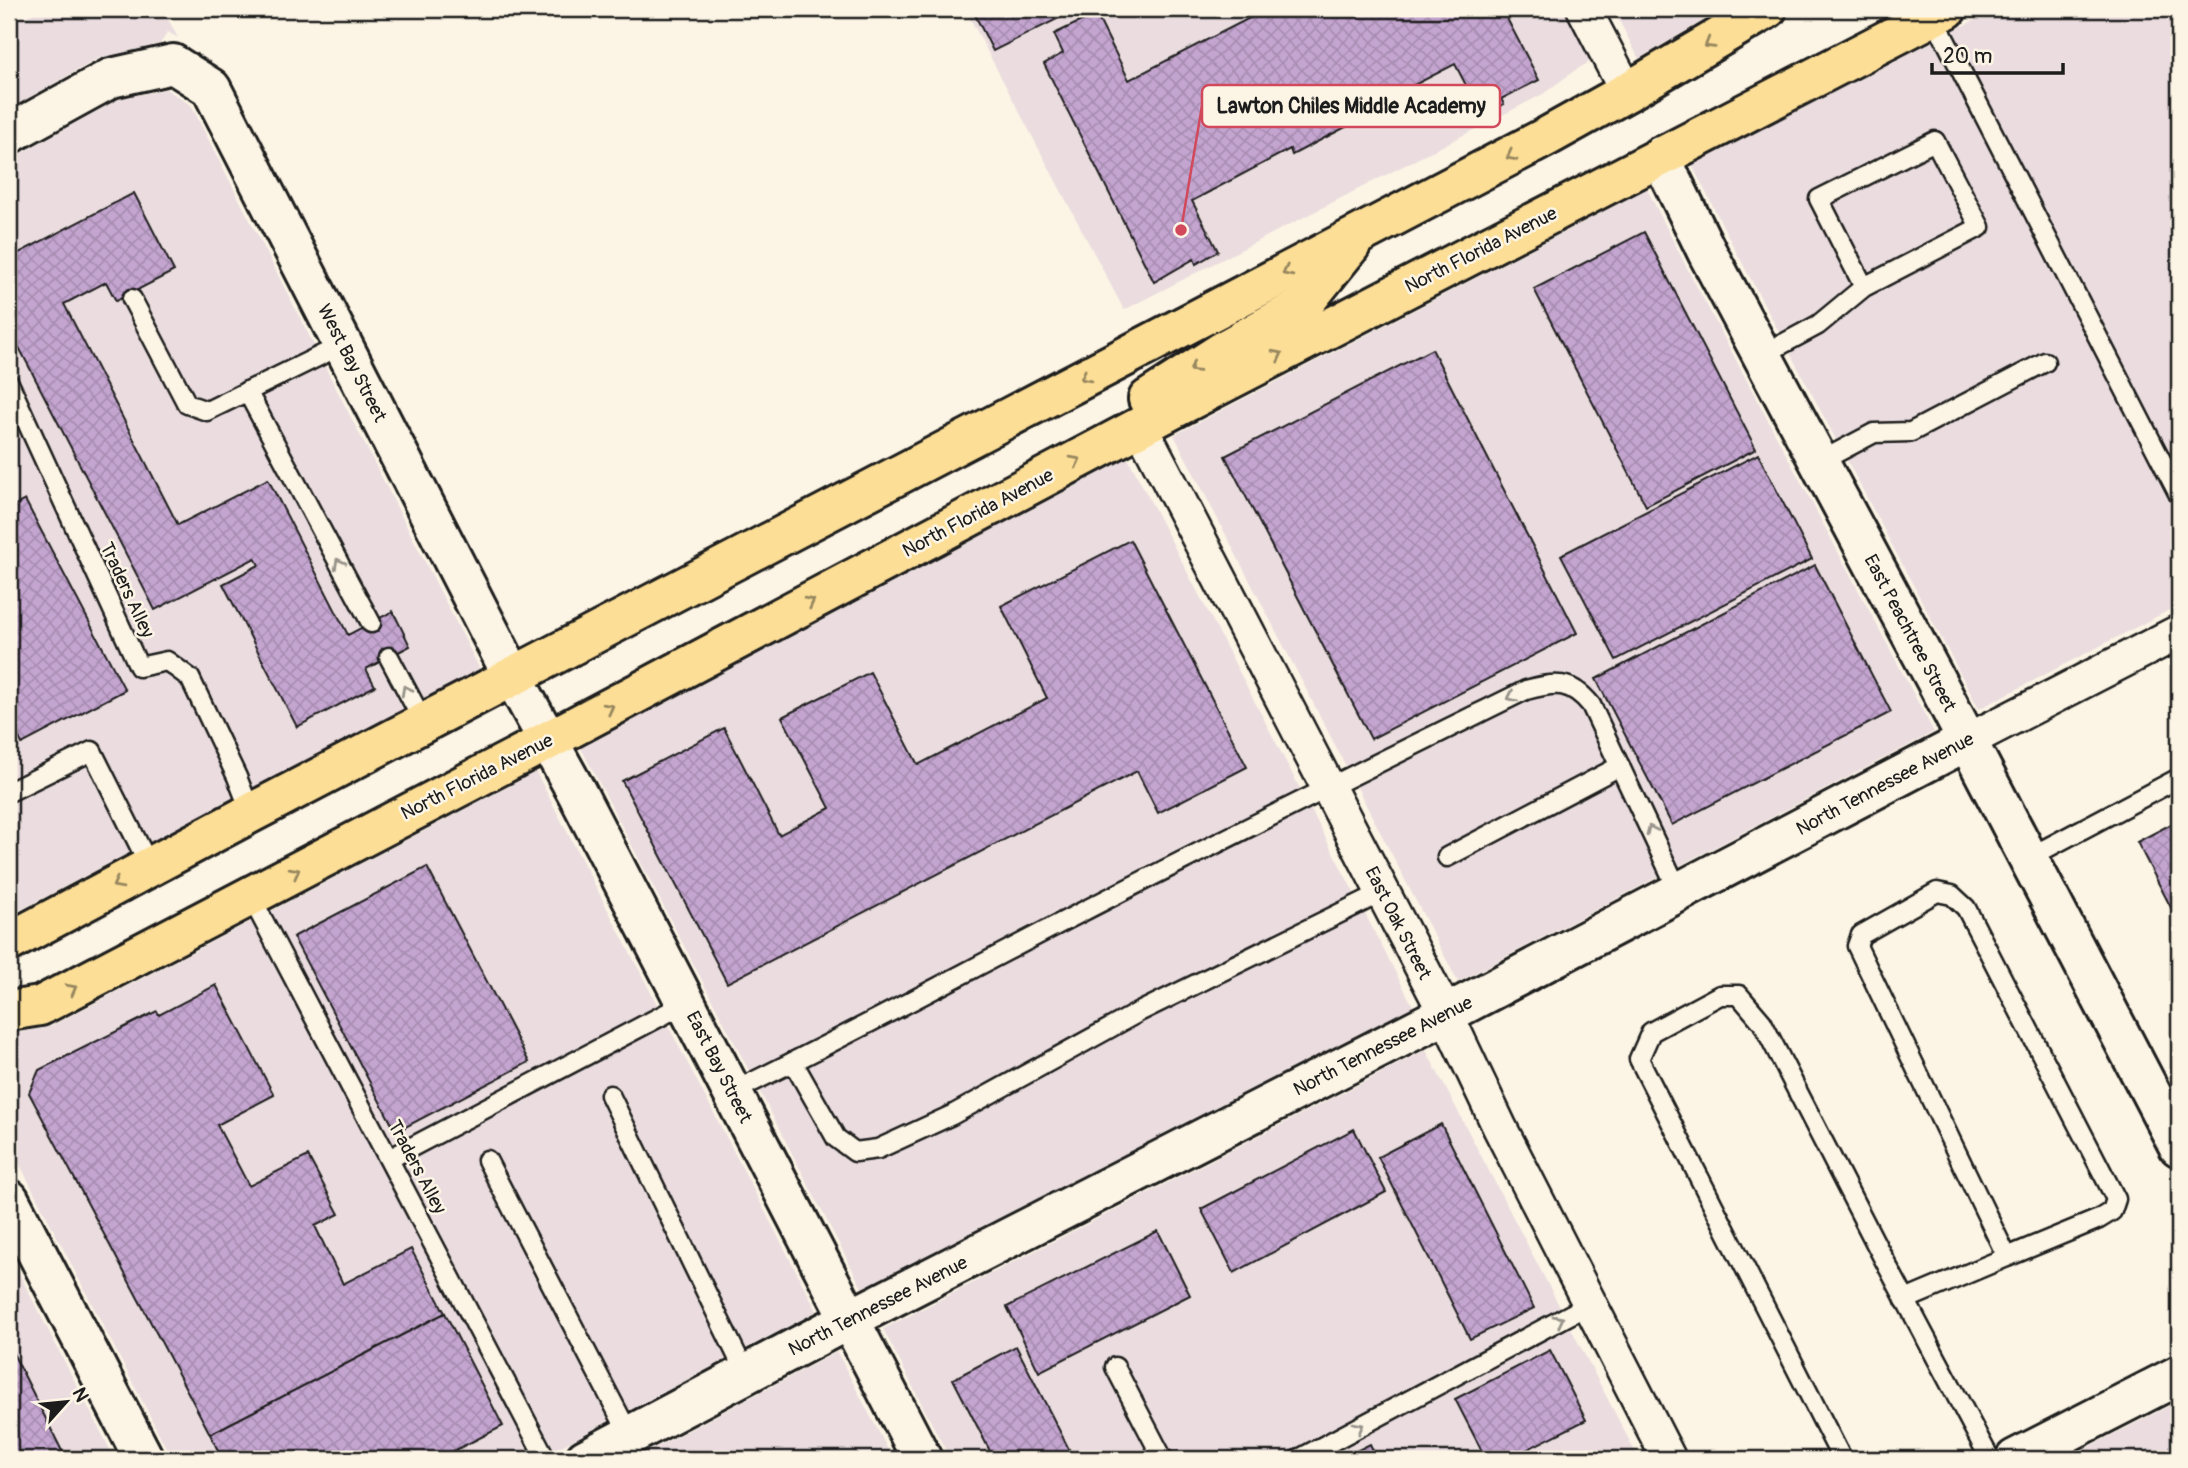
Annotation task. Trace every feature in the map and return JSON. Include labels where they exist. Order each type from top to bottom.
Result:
[{"type":"main road","points":[[9,942],[1548,136],[1767,9]]},
{"type":"main road","name":"North Florida Avenue","points":[[9,1011],[40,1006],[1141,427],[1940,12]]},
{"type":"main road","points":[[1141,427],[1145,401],[1229,347],[1301,307],[1359,235]]},
{"type":"street","points":[[1584,9],[1627,92]]},
{"type":"street","name":"West Bay Street","points":[[9,134],[111,78],[173,64],[211,88],[513,677]]},
{"type":"street","name":"East Peachtree Street","points":[[1660,156],[1708,254],[2179,1147]]},
{"type":"street","name":"East Oak Street","points":[[1141,427],[1446,1014],[1500,1128],[1669,1459]]},
{"type":"street","name":"North Tennessee Avenue","points":[[585,1459],[2179,632]]},
{"type":"street","name":"East Bay Street","points":[[513,677],[549,740],[922,1459]]},
{"type":"street","points":[[9,1199],[144,1459]]},
{"type":"street","points":[[2015,1459],[2179,1375]]},
{"type":"lane","points":[[1940,12],[2179,495]]},
{"type":"lane","points":[[1762,355],[1818,325],[1864,287],[1980,227],[1935,141],[1819,199],[1864,287]]},
{"type":"lane","points":[[132,299],[187,404],[207,411],[342,345]]},
{"type":"lane","points":[[1819,462],[1874,433],[1911,432],[2045,362]]},
{"type":"lane","name":"Traders Alley","points":[[9,383],[139,667],[167,661],[190,678],[251,813]]},
{"type":"lane","points":[[247,391],[371,623]]},
{"type":"lane","points":[[389,657],[424,723]]},
{"type":"lane","points":[[732,1092],[1328,787],[1526,691],[1545,685],[1559,683],[1581,693],[1591,705],[1679,892]]},
{"type":"lane","points":[[9,792],[92,751],[150,867]]},
{"type":"lane","points":[[1447,857],[1620,766]]},
{"type":"lane","points":[[2028,858],[2179,778]]},
{"type":"lane","points":[[793,1062],[836,1139],[855,1152],[878,1149],[952,1115],[1139,1012],[1383,892]]},
{"type":"lane","points":[[1905,1300],[2099,1219],[2112,1211],[2116,1199],[1966,908],[1952,895],[1937,892],[1861,935],[1857,946],[2007,1257]]},
{"type":"lane","name":"Traders Alley","points":[[250,895],[546,1459]]},
{"type":"lane","points":[[1842,1459],[1639,1059],[1651,1032],[1720,995],[1739,995],[1762,1022],[1990,1459]]},
{"type":"lane","points":[[389,1159],[686,1003]]},
{"type":"lane","points":[[610,1095],[746,1374]]},
{"type":"lane","points":[[487,1160],[630,1436]]},
{"type":"lane","points":[[1298,1459],[1590,1304]]},
{"type":"lane","points":[[1115,1367],[1163,1459]]},
{"type":"shaded area","points":[[43,9],[163,9],[178,38],[168,32],[160,44],[99,58],[9,109],[9,24]]},
{"type":"shaded area","points":[[965,9],[1584,9],[1607,52],[1574,71],[1543,94],[1124,310]]},
{"type":"shaded area","points":[[1613,9],[1723,9],[1639,59]]},
{"type":"shaded area","points":[[1996,9],[2179,9],[2179,605],[1979,709],[1692,165]]},
{"type":"shaded area","points":[[166,89],[191,105],[480,669],[9,916],[9,158],[119,99]]},
{"type":"shaded area","points":[[1647,189],[1934,732],[1458,982],[1174,435]]},
{"type":"shaded area","points":[[1128,458],[1413,1006],[862,1288],[581,748]]},
{"type":"shaded area","points":[[536,772],[817,1311],[537,1459],[172,1459],[9,1144],[9,1034],[51,1026]]},
{"type":"shaded area","points":[[1426,1050],[1639,1459],[950,1459],[883,1329]]},
{"type":"shaded area","points":[[9,1254],[115,1459],[9,1459]]},
{"type":"shaded area","points":[[837,1352],[893,1459],[634,1459]]},
{"type":"shaded area","points":[[2179,1401],[2179,1459],[2065,1459]]},
{"type":"building","points":[[972,9],[1077,9],[993,51]]},
{"type":"building","points":[[1267,9],[1502,9],[1539,80],[1501,99],[1504,104],[1482,116],[1455,64],[1356,115],[1359,120],[1292,155],[1290,149],[1192,201],[1218,251],[1196,264],[1194,259],[1154,282],[1044,64],[1063,53],[1054,34],[1096,14],[1129,80]]},
{"type":"building","points":[[134,193],[174,271],[116,301],[106,282],[64,304],[178,525],[268,479],[348,635],[393,611],[410,646],[366,669],[375,686],[297,727],[223,584],[259,565],[255,558],[155,610],[9,328],[9,258]]},
{"type":"building","points":[[1644,232],[1756,449],[1646,506],[1534,289]]},
{"type":"building","points":[[1432,349],[1577,633],[1371,739],[1225,456]]},
{"type":"building","points":[[1758,454],[1812,559],[1616,660],[1561,555]]},
{"type":"building","points":[[25,500],[125,690],[22,744],[9,717],[9,508]]},
{"type":"building","points":[[1130,540],[1247,767],[1158,813],[1137,771],[727,983],[622,781],[724,728],[779,835],[830,808],[782,717],[870,672],[918,765],[1047,698],[1001,606]]},
{"type":"building","points":[[1815,565],[1891,712],[1672,825],[1596,679]]},
{"type":"building","points":[[2179,820],[2179,923],[2137,842]]},
{"type":"building","points":[[427,867],[529,1062],[396,1132],[293,937]]},
{"type":"building","points":[[216,985],[274,1095],[217,1125],[249,1186],[308,1156],[339,1214],[315,1226],[343,1284],[411,1249],[445,1313],[210,1434],[29,1093],[39,1070],[157,1011],[159,1015]]},
{"type":"building","points":[[1441,1124],[1534,1308],[1470,1339],[1378,1157]]},
{"type":"building","points":[[1354,1129],[1386,1192],[1234,1273],[1201,1209]]},
{"type":"building","points":[[1158,1231],[1190,1295],[1039,1372],[1007,1307]]},
{"type":"building","points":[[445,1313],[503,1426],[438,1459],[222,1459],[210,1434]]},
{"type":"building","points":[[9,1345],[66,1459],[9,1459]]},
{"type":"building","points":[[1016,1346],[1074,1459],[994,1459],[953,1379]]},
{"type":"building","points":[[1550,1350],[1586,1420],[1508,1459],[1486,1459],[1455,1399]]},
{"type":"building","points":[[1370,1444],[1377,1459],[1340,1459]]},
{"type":"building","points":[[2179,1447],[2179,1459],[2163,1459],[2162,1456]]},
{"type":"place","name":"Lawton Chiles Middle Academy","points":[[1181,230]]}]
